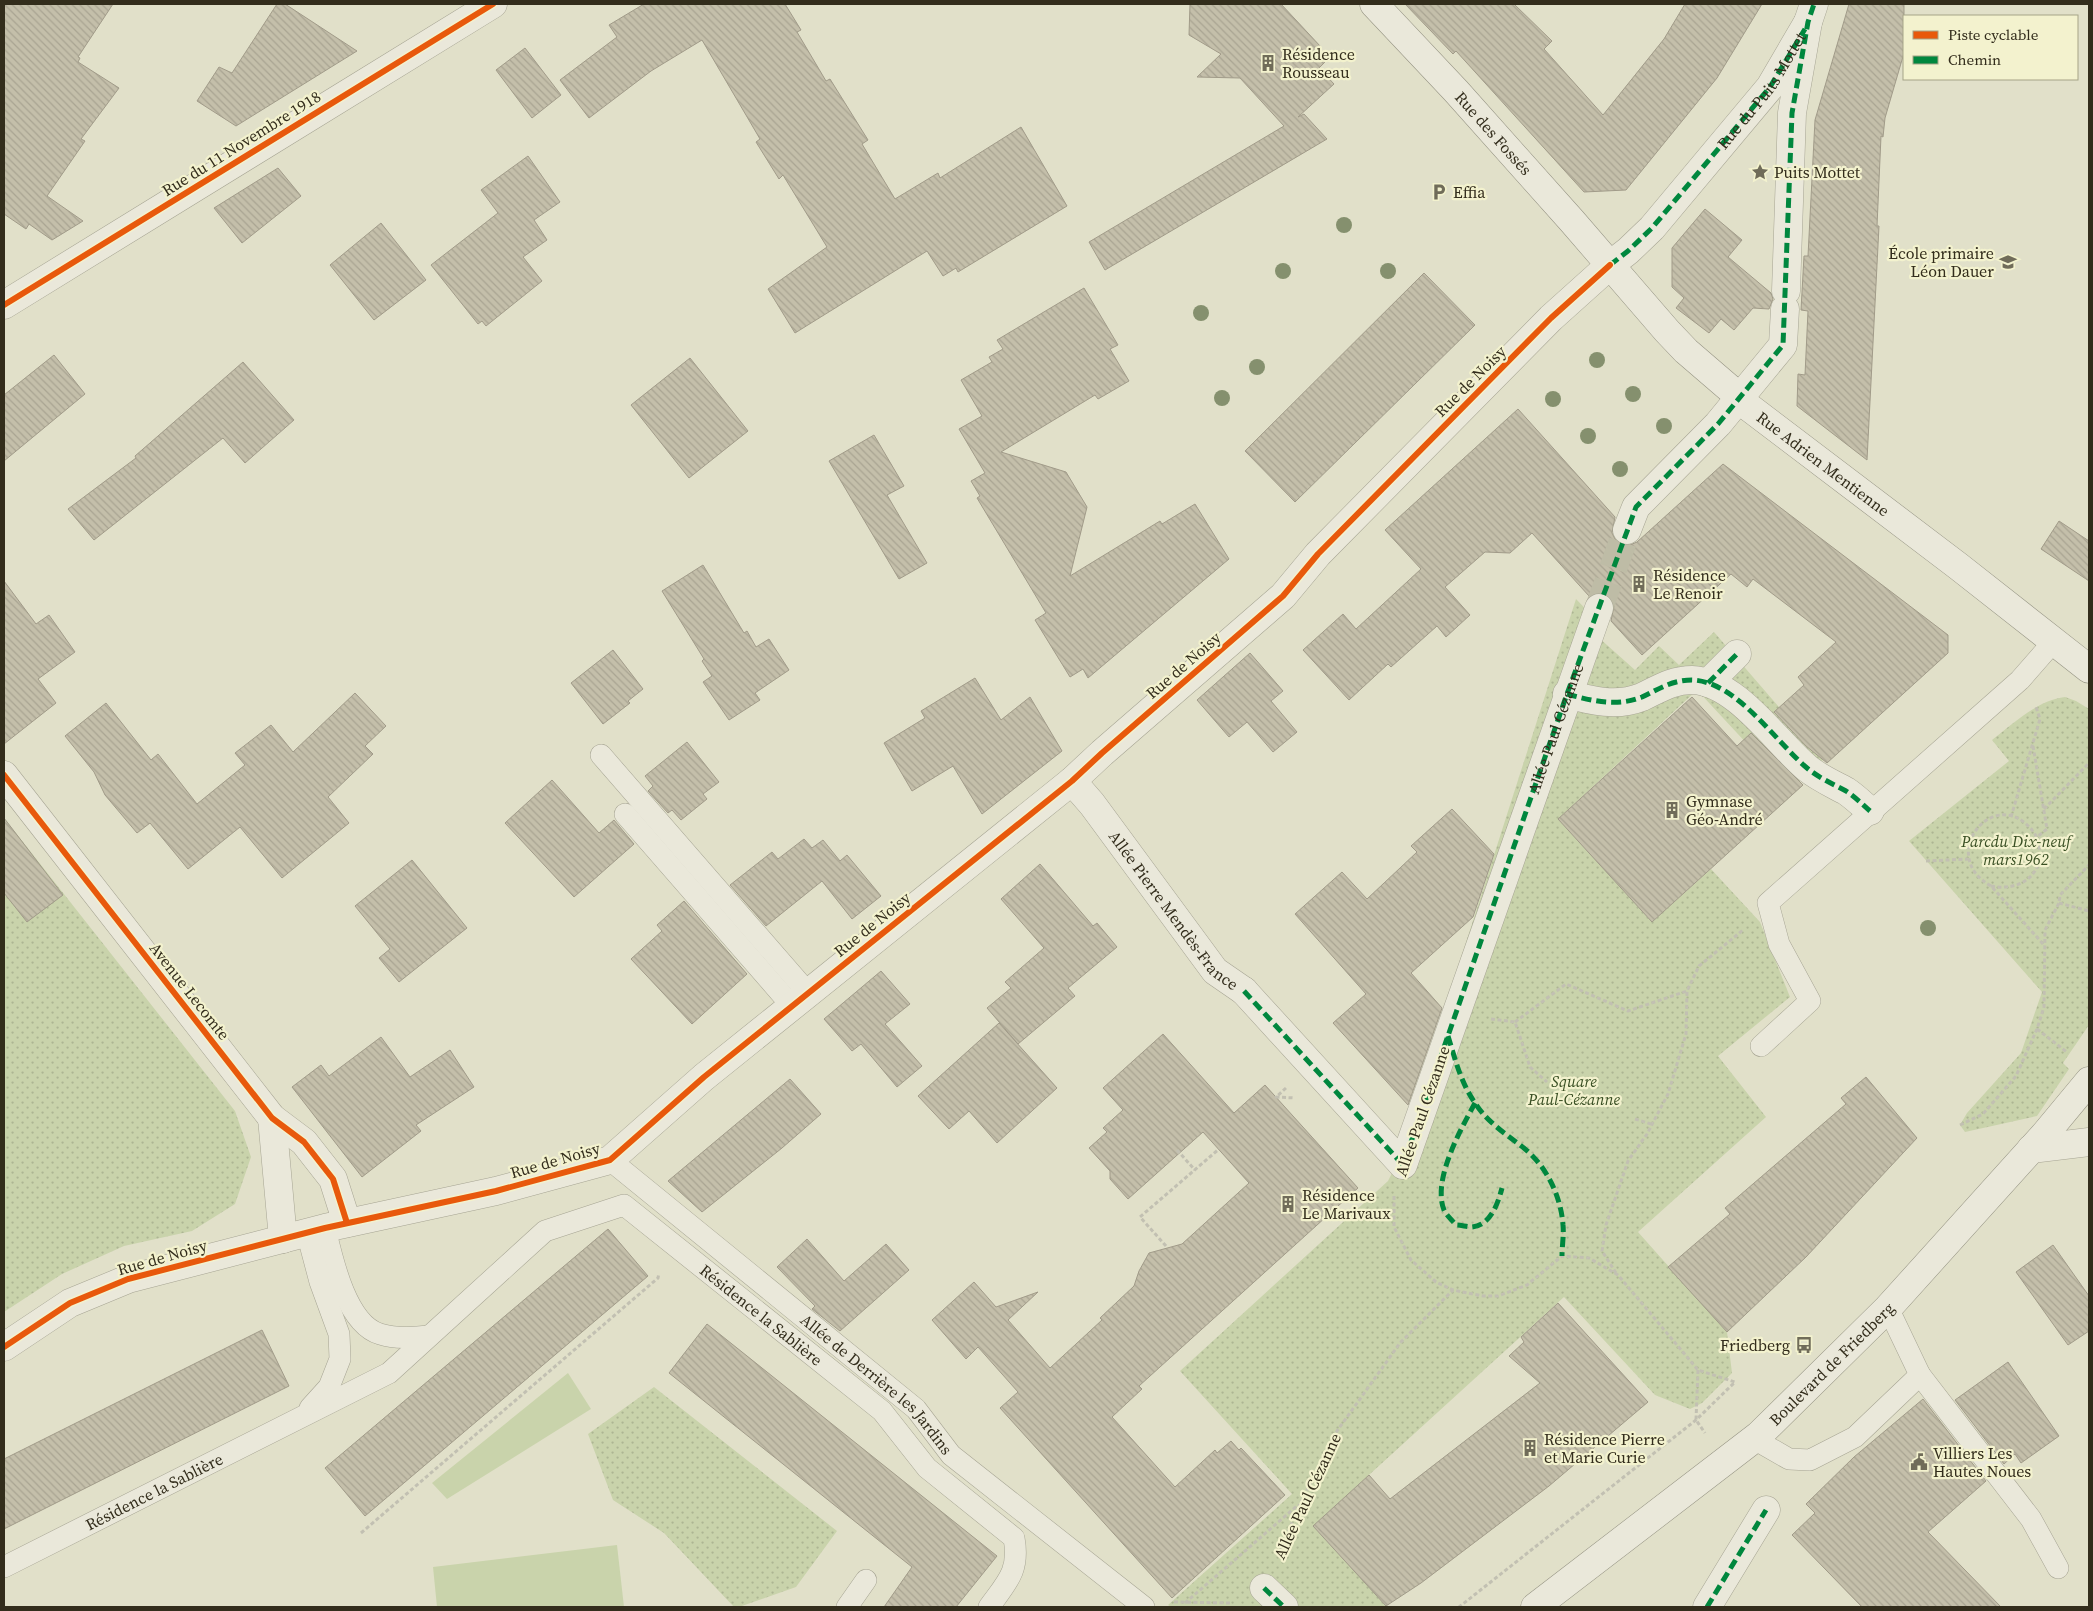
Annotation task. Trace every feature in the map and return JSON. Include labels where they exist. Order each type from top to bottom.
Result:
[{"type":"street","name":"Rue du 11 Novembre 1918","points":[[4,305],[493,4]]},
{"type":"street","name":"Rue des Fossés","points":[[1374,4],[1456,90],[1610,265]]},
{"type":"street","name":"Rue du Puits Mottet","points":[[1610,265],[1652,228],[1770,87],[1811,13]]},
{"type":"street","name":"Rue du Puits Mottet","points":[[1738,399],[1783,345],[1792,113],[1811,13]]},
{"type":"street","name":"Rue Adrien Mentienne","points":[[1610,265],[1686,351],[1738,399],[2089,669]]},
{"type":"street","name":"Rue de Noisy","points":[[4,1347],[70,1304],[128,1280],[315,1231],[496,1191],[610,1160],[704,1077],[1072,781],[1283,596],[1318,554],[1551,318],[1610,265]]},
{"type":"street","points":[[1627,530],[1636,507],[1718,424],[1738,399]]},
{"type":"street","name":"Allée Paul Cézanne","points":[[1403,1165],[1599,608]]},
{"type":"street","points":[[1708,683],[1737,654]]},
{"type":"street","points":[[1568,694],[1598,702],[1621,702],[1640,697],[1664,685],[1680,681],[1695,680],[1708,683],[1737,699],[1808,768],[1848,792],[1870,811]]},
{"type":"street","name":"Avenue Lecomte","points":[[4,775],[272,1118],[304,1142],[333,1179],[315,1231]]},
{"type":"street","name":"Allée Pierre Mendès-France","points":[[1072,781],[1092,804],[1215,971],[1244,992],[1403,1165]]},
{"type":"street","name":"Boulevard de Friedberg","points":[[1535,1607],[1754,1439],[1888,1308],[2031,1149],[2089,1081]]},
{"type":"street","points":[[272,1118],[315,1231]]},
{"type":"street","points":[[2031,1149],[2089,1142]]},
{"type":"street","points":[[1707,1607],[1766,1510]]},
{"type":"lane","points":[[1761,1046],[1810,1001],[1779,944],[1768,903],[2020,680],[2054,641]]},
{"type":"lane","points":[[600,755],[800,1000]]},
{"type":"lane","points":[[625,814],[800,1000]]},
{"type":"lane","name":"Allée de Derrière les Jardins","points":[[610,1160],[916,1409],[951,1455],[1141,1605]]},
{"type":"lane","name":"Résidence la Sablière","points":[[4,1567],[389,1373],[545,1231],[624,1205],[882,1411],[927,1468],[1014,1538],[1017,1555],[1010,1579],[989,1607]]},
{"type":"lane","points":[[315,1231],[358,1319],[378,1334],[404,1339],[429,1336]]},
{"type":"lane","name":"Résidence la Sablière","points":[[304,1415],[329,1387],[340,1359],[339,1334],[320,1282],[315,1231]]},
{"type":"lane","points":[[1888,1308],[1920,1375],[2031,1519],[2058,1568]]},
{"type":"lane","points":[[1754,1439],[1789,1459],[1810,1460],[1855,1438],[1920,1375]]},
{"type":"lane","points":[[847,1607],[866,1580]]},
{"type":"path","points":[[2011,817],[2040,719],[2033,700],[2020,680]]},
{"type":"path","points":[[2033,745],[2047,829],[2037,837]]},
{"type":"path","points":[[2044,809],[2089,763]]},
{"type":"path","points":[[1999,816],[2022,820],[2037,837],[2040,849],[2035,872],[2026,881],[2015,887],[2003,889],[1991,886],[1980,880],[1972,870],[1968,859],[1970,840],[1979,825],[1988,819],[1999,816]]},
{"type":"path","points":[[1926,861],[1968,859]]},
{"type":"path","points":[[1960,1125],[1983,1114],[2016,1076],[2037,1029],[2044,1007],[2045,930],[2059,903],[2060,895],[2089,865]]},
{"type":"path","points":[[1991,886],[2044,945]]},
{"type":"path","points":[[1459,1607],[1696,1420],[1735,1382],[1698,1370],[1618,1275],[1602,1251],[1606,1225],[1628,1161],[1647,1134],[1668,1094],[1686,1034],[1688,991],[1699,966],[1751,923],[1768,903]]},
{"type":"path","points":[[2059,903],[2089,911]]},
{"type":"path","points":[[1455,1015],[1515,1022],[1566,984],[1628,1010],[1688,991]]},
{"type":"path","points":[[1515,1022],[1530,1067],[1547,1082]]},
{"type":"path","points":[[2037,1029],[2073,1057]]},
{"type":"path","points":[[1284,1089],[1276,1097],[1302,1098]]},
{"type":"path","points":[[1635,1119],[1651,1124]]},
{"type":"path","points":[[1166,1246],[1140,1217],[1219,1149]]},
{"type":"path","points":[[1177,1150],[1195,1170]]},
{"type":"path","points":[[361,1533],[658,1278],[666,1238]]},
{"type":"path","points":[[1453,1290],[1483,1296],[1498,1296],[1527,1285],[1562,1256],[1589,1258],[1618,1275]]},
{"type":"path","points":[[1696,1420],[1698,1370]]},
{"type":"path","points":[[1185,1603],[1300,1504]]},
{"type":"path","points":[[1141,1605],[1276,1599]]},
{"type":"green space","name":"Square Paul-Cézanne","points":[[1576,599],[1605,629],[1598,637],[1635,670],[1659,646],[1679,665],[1714,632],[1824,759],[1790,790],[1697,690],[1558,819],[1652,922],[1711,869],[1760,922],[1790,997],[1718,1056],[1766,1117],[1638,1232],[1727,1332],[1732,1373],[1702,1403],[1690,1409],[1655,1395],[1564,1297],[1313,1526],[1387,1607],[1171,1607],[1168,1605],[1292,1494],[1180,1371],[1388,1181],[1404,1149],[1405,1133]]},
{"type":"green space","name":"Parcdu Dix-neuf mars1962","points":[[2065,697],[2089,709],[2089,1025],[2063,1063],[2069,1069],[2037,1116],[1965,1132],[1960,1125],[1967,1113],[2021,1053],[2042,992],[1909,841],[2009,761],[1992,740],[2035,708],[2054,699]]},
{"type":"green space","points":[[4,818],[235,1111],[251,1157],[235,1204],[192,1231],[124,1246],[62,1274],[4,1312]]},
{"type":"green space","points":[[568,1373],[591,1409],[447,1499],[432,1483]]},
{"type":"green space","points":[[654,1387],[837,1531],[796,1587],[739,1607],[734,1607],[664,1533],[613,1500],[588,1434]]},
{"type":"green space","points":[[617,1545],[624,1607],[437,1607],[433,1567]]},
{"type":"building","points":[[4,4],[113,4],[78,57],[80,58],[78,62],[119,88],[81,139],[85,141],[47,196],[83,221],[52,240],[29,224],[26,229],[4,214]]},
{"type":"building","points":[[277,4],[285,4],[357,51],[236,126],[197,101],[219,67],[232,73]]},
{"type":"building","points":[[644,4],[785,4],[801,30],[797,32],[826,81],[830,79],[868,140],[862,144],[895,199],[938,173],[940,178],[1021,127],[1067,206],[958,272],[956,268],[943,276],[927,251],[795,333],[768,289],[827,247],[783,175],[779,179],[756,142],[760,139],[702,40],[651,71],[589,118],[560,80],[617,37],[609,25]]},
{"type":"building","points":[[1190,4],[1281,4],[1321,47],[1318,50],[1327,60],[1319,68],[1334,84],[1298,117],[1304,114],[1327,139],[1105,270],[1089,242],[1284,126],[1240,78],[1197,77],[1221,54],[1189,35]]},
{"type":"building","points":[[1405,4],[1514,4],[1552,41],[1544,49],[1603,115],[1664,39],[1685,4],[1762,4],[1717,78],[1626,190],[1584,192],[1456,51],[1453,54]]},
{"type":"building","points":[[1849,4],[1904,4],[1903,56],[1885,118],[1883,137],[1881,136],[1877,226],[1879,226],[1867,460],[1797,406],[1798,374],[1805,375],[1808,311],[1801,310],[1804,256],[1808,256],[1815,120]]},
{"type":"building","points":[[525,48],[561,95],[532,118],[496,70]]},
{"type":"building","points":[[528,156],[560,202],[534,220],[547,240],[523,257],[542,281],[486,326],[482,321],[478,324],[431,265],[498,213],[481,190]]},
{"type":"building","points":[[278,168],[301,196],[242,243],[214,208]]},
{"type":"building","points":[[1705,209],[1742,240],[1728,257],[1771,293],[1773,299],[1769,309],[1753,308],[1734,330],[1721,319],[1709,333],[1676,308],[1684,298],[1672,287],[1672,248]]},
{"type":"building","points":[[381,223],[426,280],[374,320],[330,265]]},
{"type":"building","points":[[1424,273],[1475,325],[1295,502],[1245,451]]},
{"type":"building","points":[[1084,288],[1118,345],[1110,349],[1129,381],[1098,399],[1095,395],[1001,452],[1066,472],[1087,507],[1070,576],[1160,521],[1162,524],[1195,504],[1229,559],[1088,678],[1083,669],[1070,677],[1035,620],[1046,613],[977,498],[980,496],[971,481],[985,473],[959,429],[982,416],[961,380],[992,362],[989,357],[1003,349],[997,340]]},
{"type":"building","points":[[54,355],[85,394],[4,461],[4,395]]},
{"type":"building","points":[[690,358],[748,431],[689,478],[631,405]]},
{"type":"building","points":[[243,362],[294,420],[245,463],[223,438],[94,540],[68,509],[136,458],[135,456]]},
{"type":"building","name":"Résidence Le Renoir","points":[[1518,409],[1615,517],[1612,533],[1621,544],[1630,545],[1637,542],[1723,464],[1948,635],[1948,653],[1827,763],[1806,746],[1774,712],[1804,685],[1798,677],[1836,642],[1753,579],[1747,587],[1731,574],[1642,655],[1611,621],[1614,606],[1610,598],[1604,593],[1589,596],[1532,533],[1510,553],[1485,552],[1445,587],[1470,615],[1446,637],[1437,626],[1391,667],[1388,664],[1349,700],[1303,650],[1343,614],[1356,629],[1421,569],[1385,530]]},
{"type":"building","points":[[874,435],[904,486],[887,495],[927,563],[899,579],[829,461]]},
{"type":"building","points":[[2059,521],[2089,541],[2089,581],[2041,549]]},
{"type":"building","points":[[703,565],[744,633],[747,631],[756,647],[769,639],[789,670],[755,693],[760,700],[729,720],[703,682],[712,676],[702,661],[704,659],[662,591]]},
{"type":"building","points":[[4,581],[36,624],[49,615],[75,652],[38,679],[56,703],[4,744]]},
{"type":"building","points":[[613,650],[643,689],[628,701],[630,703],[603,724],[571,683]]},
{"type":"building","points":[[1250,653],[1283,691],[1271,701],[1297,732],[1273,752],[1247,722],[1229,737],[1197,700]]},
{"type":"building","points":[[975,678],[1001,720],[1030,697],[1062,751],[982,814],[953,766],[912,791],[884,743],[925,718],[921,711]]},
{"type":"building","points":[[355,693],[386,726],[365,746],[373,754],[328,797],[349,823],[282,878],[240,827],[188,869],[150,823],[137,833],[105,795],[94,772],[65,736],[106,703],[151,760],[158,754],[197,804],[245,765],[235,753],[271,725],[293,752]]},
{"type":"building","name":"Gymnase Géo-André","points":[[1692,697],[1737,746],[1751,733],[1803,785],[1652,922],[1558,819]]},
{"type":"building","points":[[687,742],[719,782],[703,794],[707,799],[681,820],[672,810],[668,813],[648,791],[653,786],[645,776]]},
{"type":"building","points":[[552,780],[599,833],[614,820],[634,844],[574,897],[505,823]]},
{"type":"building","points":[[1452,809],[1494,854],[1473,917],[1411,973],[1442,1008],[1408,1105],[1333,1023],[1366,994],[1295,914],[1342,872],[1367,899],[1417,852],[1411,846]]},
{"type":"building","points":[[4,818],[63,895],[27,922],[4,893]]},
{"type":"building","points":[[804,839],[812,848],[823,840],[840,861],[847,855],[881,896],[852,919],[822,881],[766,926],[730,885],[772,852],[778,859]]},
{"type":"building","points":[[412,860],[467,928],[399,982],[379,958],[390,949],[355,906]]},
{"type":"building","points":[[1040,864],[1093,926],[1097,923],[1117,947],[1068,988],[1075,996],[1018,1044],[987,1008],[1011,988],[1005,982],[1044,948],[1001,899]]},
{"type":"building","points":[[684,901],[747,974],[692,1024],[631,959],[662,931],[657,925]]},
{"type":"building","points":[[881,971],[910,1004],[885,1024],[922,1066],[897,1087],[861,1044],[852,1051],[824,1019]]},
{"type":"building","points":[[999,1023],[1057,1088],[997,1143],[969,1111],[949,1129],[918,1096]]},
{"type":"building","points":[[1163,1034],[1234,1113],[1265,1085],[1358,1188],[1139,1386],[1142,1389],[1112,1417],[1175,1487],[1215,1450],[1217,1453],[1231,1441],[1239,1450],[1241,1448],[1285,1495],[1172,1598],[1000,1408],[1018,1392],[978,1347],[966,1359],[932,1320],[974,1282],[996,1307],[1038,1292],[1008,1320],[1050,1368],[1102,1320],[1100,1318],[1134,1286],[1139,1271],[1149,1253],[1182,1244],[1249,1183],[1203,1132],[1128,1199],[1110,1179],[1110,1171],[1089,1148],[1107,1132],[1103,1128],[1123,1110],[1103,1088]]},
{"type":"building","points":[[381,1037],[410,1077],[450,1050],[474,1087],[416,1125],[421,1131],[362,1177],[292,1087],[321,1065],[329,1076]]},
{"type":"building","points":[[1866,1077],[1917,1138],[1806,1257],[1727,1332],[1668,1267],[1730,1214],[1725,1208],[1846,1104],[1841,1098]]},
{"type":"building","points":[[790,1079],[821,1114],[702,1212],[668,1181]]},
{"type":"building","points":[[608,1229],[648,1276],[365,1516],[325,1468]]},
{"type":"building","points":[[807,1239],[844,1281],[886,1244],[909,1270],[840,1331],[812,1309],[815,1306],[777,1267]]},
{"type":"building","points":[[2053,1245],[2089,1296],[2089,1331],[2068,1345],[2016,1272]]},
{"type":"building","name":"Résidence Pierre et Marie Curie","points":[[1558,1303],[1648,1402],[1549,1486],[1421,1583],[1386,1606],[1313,1526],[1369,1475],[1390,1499],[1540,1383],[1509,1356],[1524,1342],[1521,1337]]},
{"type":"building","points":[[707,1324],[997,1556],[956,1607],[884,1607],[912,1567],[669,1373]]},
{"type":"building","points":[[262,1330],[289,1386],[4,1529],[4,1459]]},
{"type":"building","points":[[2008,1362],[2059,1436],[2021,1463],[2015,1454],[2004,1464],[1955,1400]]},
{"type":"building","points":[[1923,1399],[1986,1481],[1928,1532],[2001,1607],[1862,1607],[1792,1535],[1815,1513],[1806,1504],[1854,1457]]},
{"type":"tunnel","points":[[1599,608],[1627,530]]},
{"type":"marked path","points":[[1244,991],[1403,1165],[1567,694],[1636,507],[1718,424],[1783,345],[1792,113],[1808,22],[1814,4]]},
{"type":"marked path","points":[[1610,265],[1652,228],[1770,87],[1805,29]]},
{"type":"marked path","points":[[1708,683],[1737,654]]},
{"type":"marked path","points":[[1567,694],[1595,701],[1623,702],[1642,697],[1685,680],[1708,683],[1740,701],[1807,768],[1821,778],[1846,791],[1870,811]]},
{"type":"marked path","points":[[1448,1036],[1462,1079],[1475,1103],[1504,1133],[1533,1156],[1551,1183],[1562,1214],[1562,1256]]},
{"type":"marked path","points":[[1475,1103],[1456,1140],[1445,1170],[1441,1198],[1444,1210],[1456,1225],[1472,1227],[1479,1225],[1489,1218],[1493,1212],[1502,1188]]},
{"type":"marked path","points":[[1707,1607],[1766,1510]]},
{"type":"marked path","points":[[1264,1588],[1284,1607]]},
{"type":"cycle path","points":[[4,305],[493,4]]},
{"type":"cycle path","points":[[4,1347],[70,1303],[128,1279],[325,1228],[496,1191],[610,1160],[704,1077],[1072,781],[1283,596],[1318,554],[1551,318],[1610,265]]},
{"type":"cycle path","points":[[4,775],[272,1118],[304,1142],[333,1179],[347,1223]]},
{"type":"place","name":"Résidence Rousseau","points":[[1268,63]]},
{"type":"place","name":"Puits Mottet","points":[[1760,172]]},
{"type":"place","name":"Effia","points":[[1439,192]]},
{"type":"place","name":"École primaire Léon Dauer","points":[[2008,262]]},
{"type":"place","name":"Résidence Le Renoir","points":[[1639,584]]},
{"type":"place","name":"Gymnase Géo-André","points":[[1672,810]]},
{"type":"place","name":"Résidence Le Marivaux","points":[[1288,1204]]},
{"type":"place","name":"Friedberg","points":[[1804,1345]]},
{"type":"place","name":"Résidence Pierre et Marie Curie","points":[[1530,1448]]},
{"type":"place","name":"Villiers Les Hautes Noues","points":[[1919,1462]]}]
